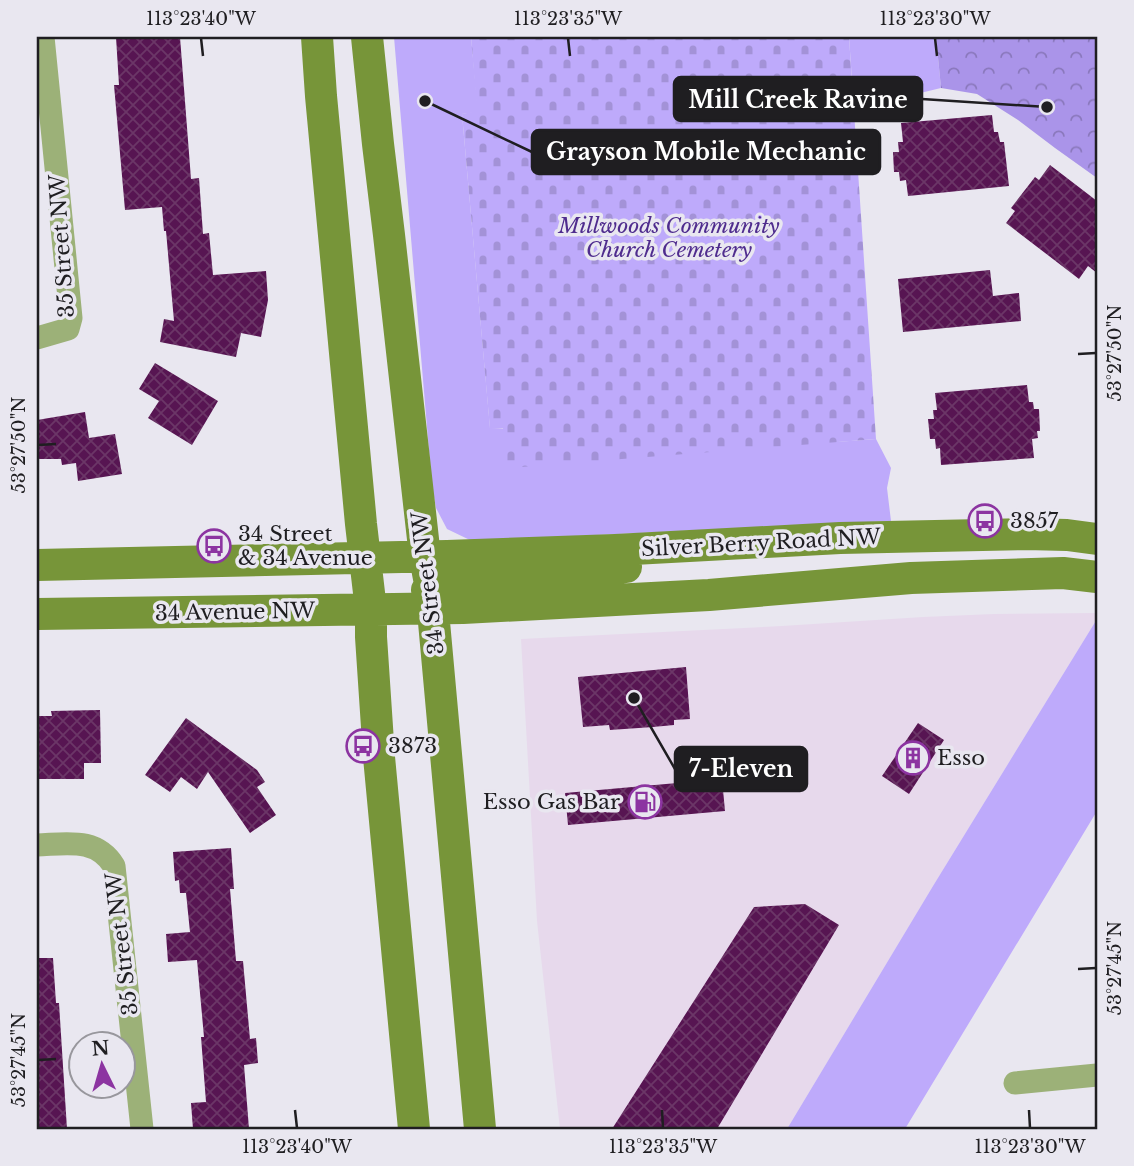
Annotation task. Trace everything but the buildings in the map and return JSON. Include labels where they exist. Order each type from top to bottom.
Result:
[{"type":"main road","points":[[317,37],[323,124],[371,610],[379,757],[414,1129]]},
{"type":"main road","name":"34 Street NW","points":[[367,37],[377,144],[432,598],[480,1129]]},
{"type":"main road","name":"Silver Berry Road NW","points":[[425,556],[840,538],[1026,534],[1097,539]]},
{"type":"main road","points":[[432,598],[555,577],[622,569],[702,546]]},
{"type":"main road","points":[[37,565],[425,556]]},
{"type":"main road","name":"Silver Berry Road NW","points":[[432,598],[463,608],[696,595],[911,578],[1063,573],[1097,577]]},
{"type":"main road","name":"34 Avenue NW","points":[[37,614],[371,610],[432,598]]},
{"type":"street","name":"35 Street NW","points":[[37,338],[68,329],[71,318],[43,37]]},
{"type":"street","name":"35 Street NW","points":[[37,845],[82,844],[98,849],[108,856],[114,866],[142,1129]]},
{"type":"street","points":[[1015,1083],[1097,1075]]},
{"type":"shaded area","points":[[1097,613],[1097,619],[787,1129],[560,1129],[537,921],[521,639],[923,617]]},
{"type":"green space","points":[[394,37],[471,37],[478,112],[462,114],[490,428],[836,442],[876,439],[891,468],[887,488],[891,521],[472,541],[447,529],[436,508],[432,486]]},
{"type":"green space","name":"Millwoods Community Church Cemetery","points":[[471,37],[849,37],[876,439],[507,468],[503,428],[490,429],[462,114],[477,111]]},
{"type":"green space","points":[[849,37],[936,37],[941,88],[854,109]]},
{"type":"green space","points":[[936,37],[1097,37],[1097,178],[1018,120],[977,94],[941,88]]},
{"type":"green space","points":[[1097,619],[1097,811],[905,1129],[787,1129],[933,886]]},
{"type":"place","name":"Grayson Mobile Mechanic","points":[[425,101]]},
{"type":"place","name":"Mill Creek Ravine","points":[[1047,107]]},
{"type":"place","name":"3857","points":[[985,521]]},
{"type":"place","name":"34 Street & 34 Avenue","points":[[214,546]]},
{"type":"place","name":"7-Eleven","points":[[634,698]]},
{"type":"place","name":"3873","points":[[363,746]]},
{"type":"place","name":"Esso","points":[[913,758]]},
{"type":"place","name":"Esso Gas Bar","points":[[645,802]]}]
